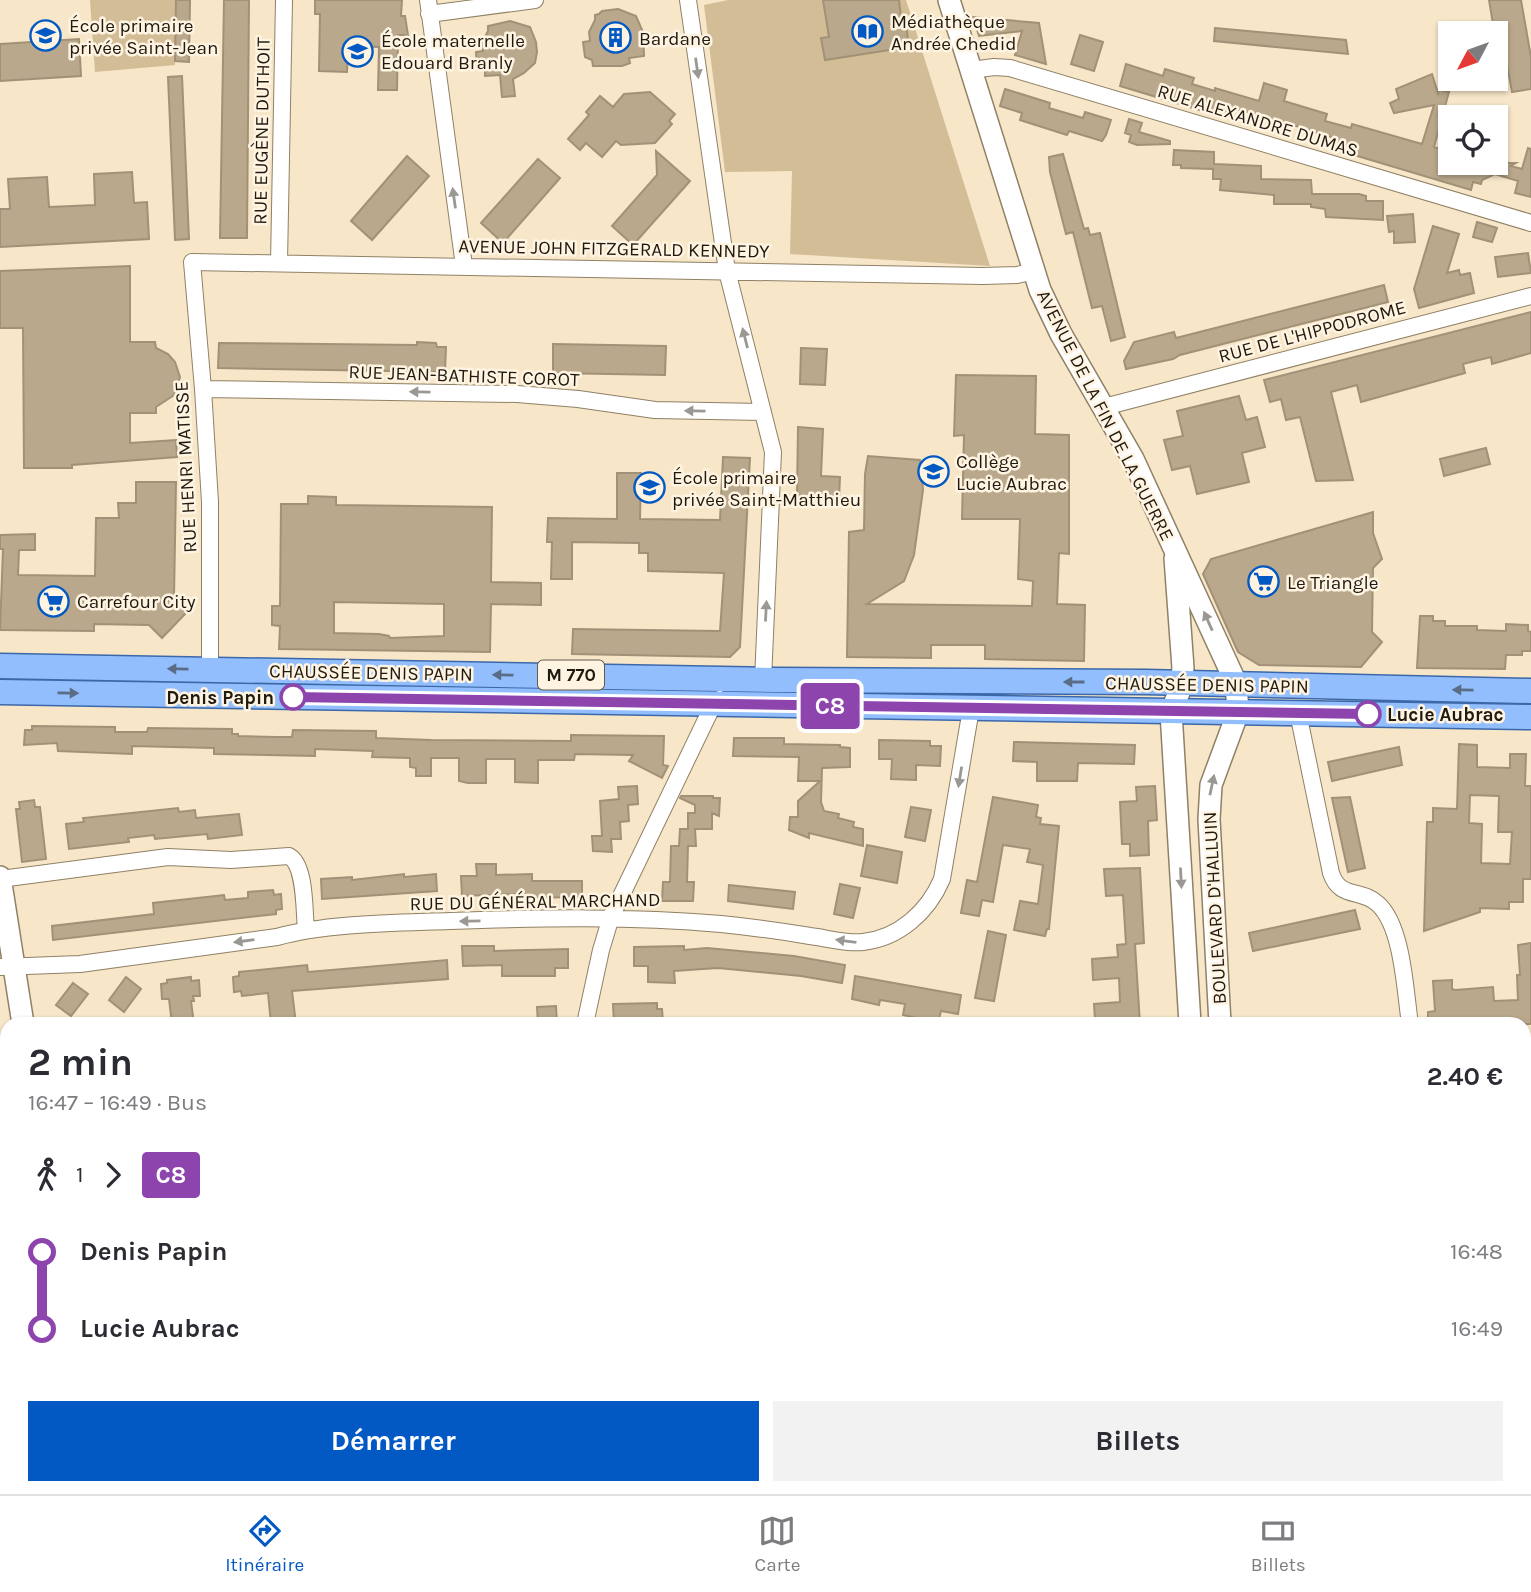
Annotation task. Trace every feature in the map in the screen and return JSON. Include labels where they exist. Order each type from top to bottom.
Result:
[{"type":"main road","name":"AVENUE DE LA FIN DE LA GUERRE","points":[[950,0],[1034,271],[1061,334],[1133,459],[1236,683]]},
{"type":"main road","name":"AVENUE DE LA FIN DE LA GUERRE","points":[[1171,712],[1182,683],[1182,645],[1174,549]]},
{"type":"main road","name":"CHAUSSÉE DENIS PAPIN","points":[[0,666],[883,681],[1236,683],[1531,691]]},
{"type":"main road","points":[[1236,683],[1238,712]]},
{"type":"main road","name":"CHAUSSÉE DENIS PAPIN","points":[[0,692],[1531,717]]},
{"type":"main road","name":"BOULEVARD D'HALLUIN","points":[[1171,712],[1191,1017]]},
{"type":"main road","name":"BOULEVARD D'HALLUIN","points":[[1220,1017],[1210,799],[1215,772],[1238,712]]},
{"type":"main road","points":[[0,878],[7,967],[21,1017]]},
{"type":"street","name":"RUE EUGÈNE DUTHOIT","points":[[279,263],[284,0]]},
{"type":"street","points":[[464,266],[429,7],[536,0]]},
{"type":"street","points":[[688,0],[727,271],[771,442],[773,462],[764,649],[752,679]]},
{"type":"street","name":"RUE ALEXANDRE DUMAS","points":[[971,71],[994,67],[1010,68],[1531,223]]},
{"type":"street","name":"AVENUE JOHN FITZGERALD KENNEDY","points":[[192,262],[983,276],[1017,275],[1034,271]]},
{"type":"street","name":"RUE HENRI MATISSE","points":[[192,262],[210,502],[210,670]]},
{"type":"street","name":"RUE DE L'HIPPODROME","points":[[1104,407],[1531,296]]},
{"type":"street","name":"RUE JEAN-BATHISTE COROT","points":[[203,389],[533,394],[655,410],[763,412]]},
{"type":"street","name":"CHAUSSÉE DENIS PAPIN","points":[[580,701],[625,693],[709,694],[752,679]]},
{"type":"street","name":"CHAUSSÉE DENIS PAPIN","points":[[713,703],[726,695],[744,690],[829,690],[883,681]]},
{"type":"street","points":[[586,1017],[611,917],[713,703]]},
{"type":"street","name":"RUE DU GÉNÉRAL MARCHAND","points":[[7,967],[80,964],[277,937],[306,930],[419,922],[611,917],[739,926],[861,942],[883,937],[903,928],[925,908],[942,880],[971,709]]},
{"type":"street","points":[[1298,713],[1334,883],[1339,888],[1370,898],[1387,914],[1396,942],[1409,1017]]},
{"type":"street","points":[[0,878],[168,857],[231,860],[289,856],[295,859],[300,871],[306,930]]},
{"type":"shaded area","points":[[90,0],[176,0],[175,65],[95,72]]},
{"type":"shaded area","points":[[728,0],[906,0],[990,266],[790,254],[792,171],[725,172],[704,5]]},
{"type":"building","points":[[176,0],[190,0],[189,62],[175,61]]},
{"type":"building","points":[[224,0],[249,0],[247,238],[220,238]]},
{"type":"building","points":[[315,0],[402,0],[401,16],[405,16],[408,35],[398,35],[397,90],[378,90],[379,47],[348,46],[347,72],[319,71],[320,14],[315,14]]},
{"type":"building","name":"Médiathèque Andrée Chedid","points":[[823,0],[899,0],[902,25],[906,25],[909,47],[825,60],[821,38],[829,37]]},
{"type":"building","points":[[1489,0],[1521,0],[1531,57],[1531,89],[1512,92],[1508,70],[1508,21],[1492,21]]},
{"type":"building","name":"Bardane","points":[[618,9],[636,16],[643,32],[644,56],[629,58],[630,63],[622,66],[593,66],[592,60],[585,57],[583,42],[590,41],[589,32],[595,15],[602,11]]},
{"type":"building","points":[[973,17],[1039,23],[1046,64],[1015,55],[1022,31],[979,36]]},
{"type":"building","points":[[510,21],[530,27],[537,52],[535,63],[513,79],[515,96],[502,97],[500,75],[485,76],[485,70],[477,68],[476,52],[483,51],[482,43],[488,26]]},
{"type":"building","points":[[1215,28],[1346,40],[1348,54],[1214,41]]},
{"type":"building","points":[[1080,35],[1103,42],[1094,71],[1071,64]]},
{"type":"building","points":[[79,39],[81,76],[0,81],[0,44]]},
{"type":"building","points":[[1126,64],[1163,76],[1165,69],[1194,78],[1192,84],[1259,101],[1264,83],[1287,90],[1284,101],[1327,114],[1325,121],[1351,128],[1352,124],[1422,144],[1434,105],[1394,113],[1390,103],[1399,99],[1396,89],[1432,74],[1438,93],[1449,92],[1445,105],[1438,105],[1438,132],[1434,147],[1438,148],[1438,175],[1493,175],[1482,180],[1481,184],[1473,182],[1471,190],[1334,149],[1337,139],[1296,126],[1233,108],[1231,114],[1218,110],[1216,115],[1120,86]]},
{"type":"building","points":[[182,76],[189,239],[175,240],[168,77]]},
{"type":"building","points":[[1005,89],[1050,103],[1049,108],[1083,118],[1085,112],[1111,120],[1106,135],[1102,141],[1069,131],[1067,135],[1020,120],[1022,113],[1000,106]]},
{"type":"building","points":[[650,92],[675,114],[669,121],[672,124],[655,143],[621,145],[616,141],[602,157],[586,143],[580,150],[568,139],[589,115],[586,112],[600,96],[613,107],[624,94]]},
{"type":"building","points":[[1129,119],[1142,123],[1139,132],[1170,141],[1170,144],[1137,145],[1129,142],[1131,135],[1125,133]]},
{"type":"building","points":[[1528,148],[1531,149],[1531,197],[1515,193],[1518,181],[1498,175],[1508,175],[1508,163],[1516,163],[1511,166],[1522,169]]},
{"type":"building","points":[[1174,150],[1214,152],[1214,164],[1261,166],[1261,179],[1311,180],[1312,194],[1359,194],[1366,196],[1366,201],[1383,201],[1383,220],[1326,217],[1325,209],[1311,207],[1311,204],[1274,204],[1274,195],[1220,190],[1221,179],[1213,179],[1213,169],[1181,168],[1181,165],[1173,165]]},
{"type":"building","points":[[656,151],[690,181],[633,245],[612,226],[657,175]]},
{"type":"building","points":[[1063,154],[1084,229],[1088,228],[1090,235],[1100,233],[1125,337],[1111,341],[1102,306],[1092,308],[1073,232],[1066,234],[1050,172],[1049,157]]},
{"type":"building","points":[[407,156],[429,176],[372,240],[351,221]]},
{"type":"building","points":[[538,159],[560,178],[503,243],[481,223]]},
{"type":"building","points":[[132,172],[134,203],[147,202],[149,239],[0,247],[0,209],[10,209],[8,179],[47,177],[49,207],[95,205],[94,174]]},
{"type":"building","points":[[1413,214],[1415,242],[1394,243],[1394,231],[1389,232],[1387,216]]},
{"type":"building","points":[[1477,222],[1497,228],[1492,242],[1473,237]]},
{"type":"building","points":[[1433,226],[1459,234],[1447,273],[1459,270],[1460,275],[1470,273],[1474,293],[1419,308],[1414,289]]},
{"type":"building","points":[[1528,253],[1531,273],[1498,277],[1495,257]]},
{"type":"building","points":[[130,266],[130,342],[155,342],[156,348],[168,354],[175,362],[180,377],[174,395],[156,407],[156,413],[130,413],[130,443],[176,440],[177,457],[72,465],[72,468],[24,468],[23,328],[0,328],[0,271]]},
{"type":"building","points":[[1384,285],[1388,302],[1126,369],[1124,361],[1134,342],[1174,332],[1176,338]]},
{"type":"building","points":[[1531,312],[1531,353],[1492,364],[1491,357],[1463,364],[1465,373],[1361,402],[1357,385],[1331,392],[1353,480],[1316,481],[1300,417],[1286,420],[1281,399],[1270,402],[1264,380]]},
{"type":"building","points":[[417,342],[436,343],[437,347],[446,347],[445,372],[218,368],[219,343],[417,345]]},
{"type":"building","points":[[553,344],[666,346],[665,375],[553,373]]},
{"type":"building","points":[[801,348],[827,349],[825,385],[800,384]]},
{"type":"building","points":[[956,375],[1036,376],[1035,434],[1069,435],[1069,554],[1059,553],[1057,604],[1085,605],[1084,661],[985,659],[985,645],[931,645],[931,658],[847,657],[849,532],[864,530],[868,456],[920,460],[923,490],[914,555],[904,581],[867,604],[1032,606],[1033,581],[1018,579],[1020,519],[962,519],[964,435],[954,436]]},
{"type":"building","points":[[1239,396],[1246,420],[1257,417],[1265,447],[1242,453],[1249,482],[1197,494],[1190,466],[1172,470],[1164,440],[1183,436],[1177,411]]},
{"type":"building","points":[[798,427],[823,429],[821,476],[840,477],[839,499],[797,497]]},
{"type":"building","points":[[1486,448],[1490,464],[1444,476],[1440,459]]},
{"type":"building","points":[[723,457],[750,458],[740,647],[730,657],[572,654],[573,629],[720,631],[724,573],[648,571],[648,553],[639,553],[639,543],[572,542],[572,579],[551,579],[552,542],[547,542],[548,518],[617,519],[617,473],[641,473],[640,519],[720,520]]},
{"type":"building","points":[[136,482],[176,482],[174,598],[187,612],[162,638],[149,625],[94,624],[94,631],[0,630],[3,549],[0,549],[0,535],[35,534],[35,550],[19,550],[18,575],[95,576],[96,518],[119,518],[118,503],[136,503]]},
{"type":"building","points":[[308,496],[336,497],[336,505],[492,507],[491,582],[541,583],[541,605],[491,604],[490,652],[279,649],[280,626],[272,625],[272,606],[280,606],[281,504],[308,504]],"holes":[[[334,602],[444,604],[444,636],[390,638],[379,634],[334,633]]]},
{"type":"building","points":[[1373,512],[1373,533],[1382,559],[1373,568],[1372,632],[1382,642],[1361,667],[1259,665],[1238,652],[1203,574],[1211,559]]},
{"type":"building","points":[[1420,616],[1433,616],[1433,621],[1445,621],[1445,626],[1477,626],[1477,630],[1506,631],[1506,624],[1528,625],[1528,631],[1531,632],[1531,651],[1522,651],[1522,655],[1506,655],[1505,669],[1417,668]]},
{"type":"building","points":[[32,726],[115,727],[115,732],[147,732],[148,728],[232,729],[232,734],[238,736],[276,737],[292,737],[293,730],[376,731],[376,738],[431,740],[571,741],[571,735],[664,736],[663,765],[668,766],[662,778],[629,761],[633,755],[575,754],[574,760],[538,760],[538,783],[515,782],[515,759],[486,759],[486,783],[468,783],[459,781],[459,758],[431,758],[431,776],[416,776],[416,768],[410,767],[410,758],[372,757],[373,751],[315,749],[315,756],[214,754],[214,748],[132,746],[132,754],[58,751],[57,743],[24,745],[25,730],[32,730]]},
{"type":"building","points":[[734,738],[784,738],[784,744],[840,745],[850,748],[850,767],[822,768],[821,802],[824,811],[839,814],[838,818],[854,822],[853,827],[863,829],[863,846],[809,833],[809,838],[789,830],[790,817],[798,817],[798,801],[820,781],[798,781],[799,757],[733,756]]},
{"type":"building","points":[[879,740],[930,741],[930,746],[941,746],[940,766],[916,765],[916,780],[891,779],[892,759],[879,759]]},
{"type":"building","points":[[1014,742],[1135,745],[1134,764],[1078,763],[1077,781],[1037,781],[1037,762],[1013,761]]},
{"type":"building","points":[[1459,744],[1477,745],[1477,767],[1510,768],[1510,754],[1526,754],[1525,786],[1531,786],[1531,879],[1523,879],[1523,902],[1509,902],[1509,909],[1480,908],[1480,912],[1424,931],[1427,822],[1433,822],[1433,808],[1457,809]],"holes":[[[1470,795],[1499,796],[1498,832],[1512,832],[1510,864],[1481,863],[1482,824],[1469,823]]]},
{"type":"building","points":[[1399,747],[1402,765],[1332,781],[1328,762]]},
{"type":"building","points":[[637,786],[638,804],[628,805],[629,821],[620,822],[621,839],[611,839],[612,852],[593,851],[592,836],[602,836],[600,801],[619,799],[618,787]]},
{"type":"building","points":[[1155,786],[1157,820],[1148,821],[1149,855],[1130,856],[1130,844],[1122,844],[1120,802],[1137,801],[1136,787]]},
{"type":"building","points":[[993,797],[1038,805],[1036,817],[1041,818],[1040,824],[1059,826],[1049,929],[1045,936],[1014,930],[1020,901],[1038,904],[1043,865],[1027,862],[1030,849],[1003,845],[993,902],[982,900],[979,916],[961,913],[967,880],[977,882]]},
{"type":"building","points":[[1350,797],[1365,868],[1348,872],[1332,798]]},
{"type":"building","points":[[680,798],[720,798],[719,816],[712,813],[712,829],[695,829],[696,846],[688,846],[687,882],[694,882],[693,901],[662,901],[663,882],[670,882],[671,846],[679,846],[680,829],[688,829],[688,813],[695,813],[695,805]]},
{"type":"building","points":[[34,800],[35,807],[40,807],[46,859],[22,862],[16,809],[20,809],[19,802]]},
{"type":"building","points":[[911,807],[931,810],[925,841],[905,837]]},
{"type":"building","points":[[178,808],[179,812],[195,810],[196,818],[239,814],[242,835],[208,839],[207,834],[155,839],[154,835],[128,838],[129,842],[69,849],[66,824],[84,822],[83,818]]},
{"type":"building","points":[[867,845],[902,852],[897,883],[861,876]]},
{"type":"building","points":[[476,864],[496,864],[496,875],[532,874],[532,881],[582,881],[582,897],[516,898],[516,894],[462,896],[461,876],[477,876]]},
{"type":"building","points":[[1140,868],[1144,943],[1135,944],[1140,1017],[1095,1017],[1094,1004],[1120,1002],[1119,978],[1093,980],[1092,959],[1118,957],[1117,945],[1126,944],[1123,895],[1106,896],[1104,869]]},
{"type":"building","points":[[404,874],[404,877],[436,874],[437,891],[322,899],[321,879],[352,877],[352,880]]},
{"type":"building","points":[[840,884],[860,888],[853,918],[834,914]]},
{"type":"building","points":[[729,885],[795,892],[793,909],[728,901]]},
{"type":"building","points":[[273,890],[274,895],[281,894],[282,909],[276,910],[276,914],[53,940],[52,926],[154,914],[153,903],[224,895],[225,900],[248,898],[248,892]]},
{"type":"building","points":[[1355,910],[1360,929],[1253,951],[1249,933]]},
{"type":"building","points":[[988,931],[1006,935],[994,1001],[975,998]]},
{"type":"building","points":[[1531,943],[1531,1017],[1428,1017],[1428,1012],[1435,1011],[1433,981],[1452,980],[1452,989],[1455,990],[1493,987],[1494,1001],[1518,1000],[1518,945]]},
{"type":"building","points":[[462,946],[494,946],[494,951],[568,949],[568,968],[555,968],[555,976],[502,976],[502,965],[463,966]]},
{"type":"building","points":[[684,946],[684,950],[707,948],[794,956],[845,965],[842,983],[718,968],[674,971],[675,983],[648,982],[648,966],[634,966],[634,947]]},
{"type":"building","points":[[447,960],[448,979],[292,991],[295,1017],[270,1017],[268,993],[242,996],[241,991],[234,992],[233,977],[239,976],[239,972],[307,965],[308,972]]},
{"type":"building","points":[[855,976],[961,995],[958,1014],[941,1011],[940,1017],[903,1015],[905,1004],[880,1000],[879,1005],[852,999]]},
{"type":"building","points":[[126,977],[141,989],[124,1012],[109,1000]]},
{"type":"building","points":[[191,977],[191,981],[199,980],[200,996],[193,996],[194,1001],[191,1001],[193,1017],[171,1017],[169,999],[162,999],[161,984],[167,983],[167,980]]},
{"type":"building","points":[[73,983],[88,994],[71,1016],[56,1005]]},
{"type":"building","points":[[657,1003],[657,1009],[662,1009],[663,1017],[614,1017],[613,1004]]},
{"type":"building","points":[[556,1006],[557,1017],[538,1017],[537,1007]]},
{"type":"bus line","name":"C8","points":[[293,697],[1368,714]]},
{"type":"place","name":"Médiathèque Andrée Chedid","points":[[868,32]]},
{"type":"place","name":"École primaire privée Saint-Jean","points":[[46,36]]},
{"type":"place","name":"Bardane","points":[[616,38]]},
{"type":"place","name":"École maternelle Edouard Branly","points":[[358,51]]},
{"type":"place","name":"Collège Lucie Aubrac","points":[[933,472]]},
{"type":"place","name":"École primaire privée Saint-Matthieu","points":[[649,488]]},
{"type":"place","name":"Le Triangle","points":[[1264,582]]},
{"type":"place","name":"Carrefour City","points":[[54,601]]},
{"type":"place","name":"Denis Papin","points":[[293,697]]},
{"type":"place","name":"Lucie Aubrac","points":[[1368,714]]}]
